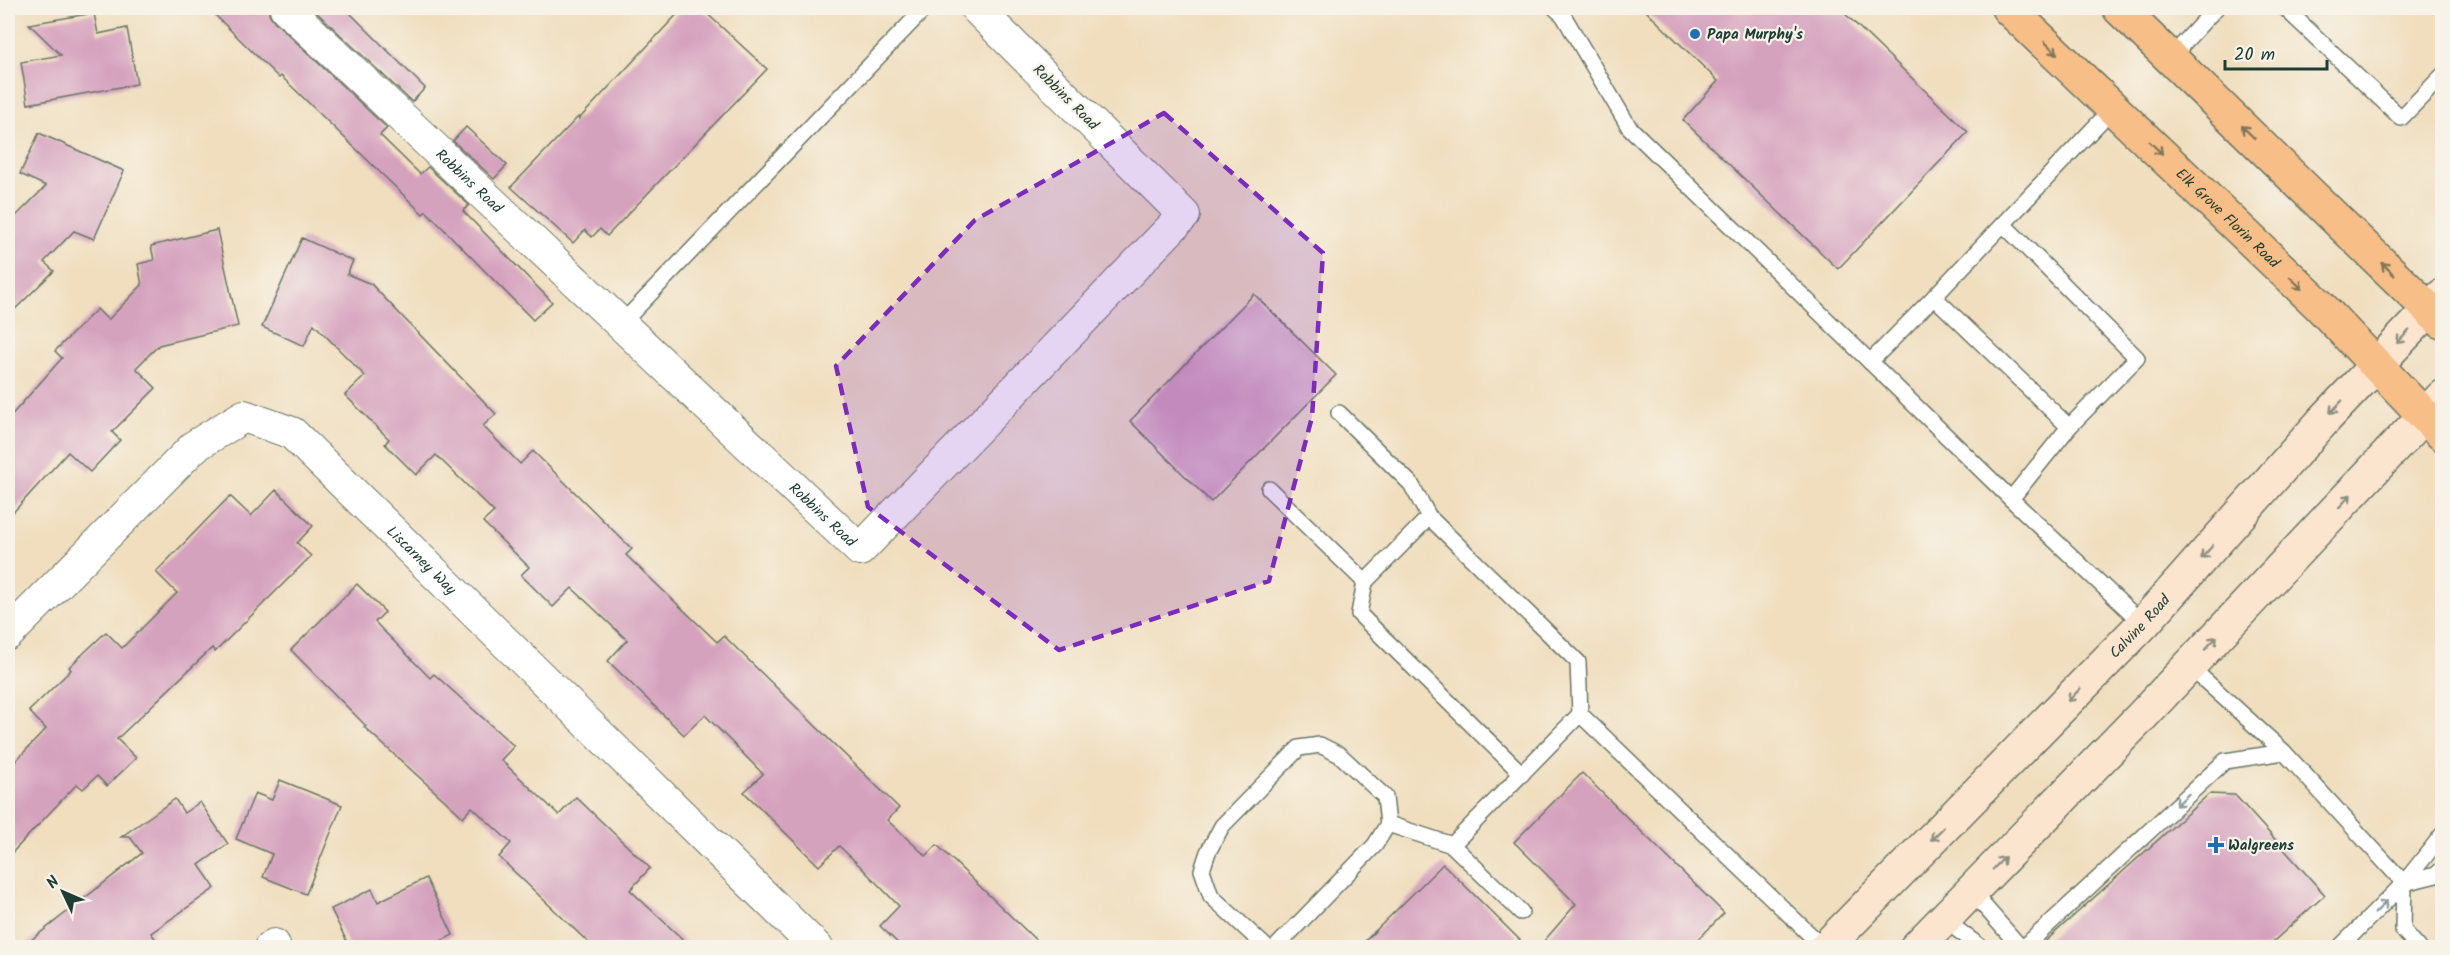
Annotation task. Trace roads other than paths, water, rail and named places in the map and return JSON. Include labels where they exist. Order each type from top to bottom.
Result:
[{"type":"main road","name":"Elk Grove Florin Road","points":[[2008,8],[2319,305],[2377,365],[2436,416]]},
{"type":"main road","points":[[2119,8],[2438,309]]},
{"type":"main road","name":"Calvine Road","points":[[1825,948],[2143,624],[2324,420],[2377,365],[2438,309]]},
{"type":"main road","points":[[1916,948],[2188,666],[2436,416]]},
{"type":"street","name":"Robbins Road","points":[[286,8],[860,550],[1184,214],[976,8]]},
{"type":"street","name":"Liscarney Way","points":[[8,634],[195,446],[244,416],[292,433],[817,948]]},
{"type":"lane","points":[[621,324],[925,8]]},
{"type":"lane","points":[[1555,8],[1563,15],[1629,128],[2143,624]]},
{"type":"lane","points":[[2171,57],[2216,8]]},
{"type":"lane","points":[[2285,8],[2400,118],[2442,76]]},
{"type":"lane","points":[[1870,362],[2113,108]]},
{"type":"lane","points":[[2003,224],[2137,358],[2069,427],[2011,499]]},
{"type":"lane","points":[[1934,297],[2069,427]]},
{"type":"lane","points":[[1339,413],[1411,484],[1429,517],[1578,662],[1580,714],[1825,948]]},
{"type":"lane","points":[[1269,489],[1365,582]]},
{"type":"lane","points":[[1429,517],[1365,582],[1359,614],[1522,774]]},
{"type":"lane","points":[[2188,666],[2284,752],[2404,884],[2403,930],[2419,948]]},
{"type":"lane","points":[[1452,845],[1580,714]]},
{"type":"lane","points":[[1267,948],[1211,896],[1202,870],[1208,852],[1222,826],[1299,748],[1320,745],[1340,755],[1385,797],[1389,824],[1375,845],[1275,948]]},
{"type":"lane","points":[[1971,891],[2022,948],[2225,761],[2284,752]]},
{"type":"lane","points":[[1389,824],[1452,845],[1521,912]]},
{"type":"lane","points":[[2339,948],[2404,884],[2442,835]]},
{"type":"lane","points":[[2404,884],[2436,875],[2442,869]]},
{"type":"lane","points":[[1943,919],[1982,948]]},
{"type":"place","name":"Papa Murphy's","points":[[1695,34]]},
{"type":"place","name":"Walgreens","points":[[2216,845]]}]
